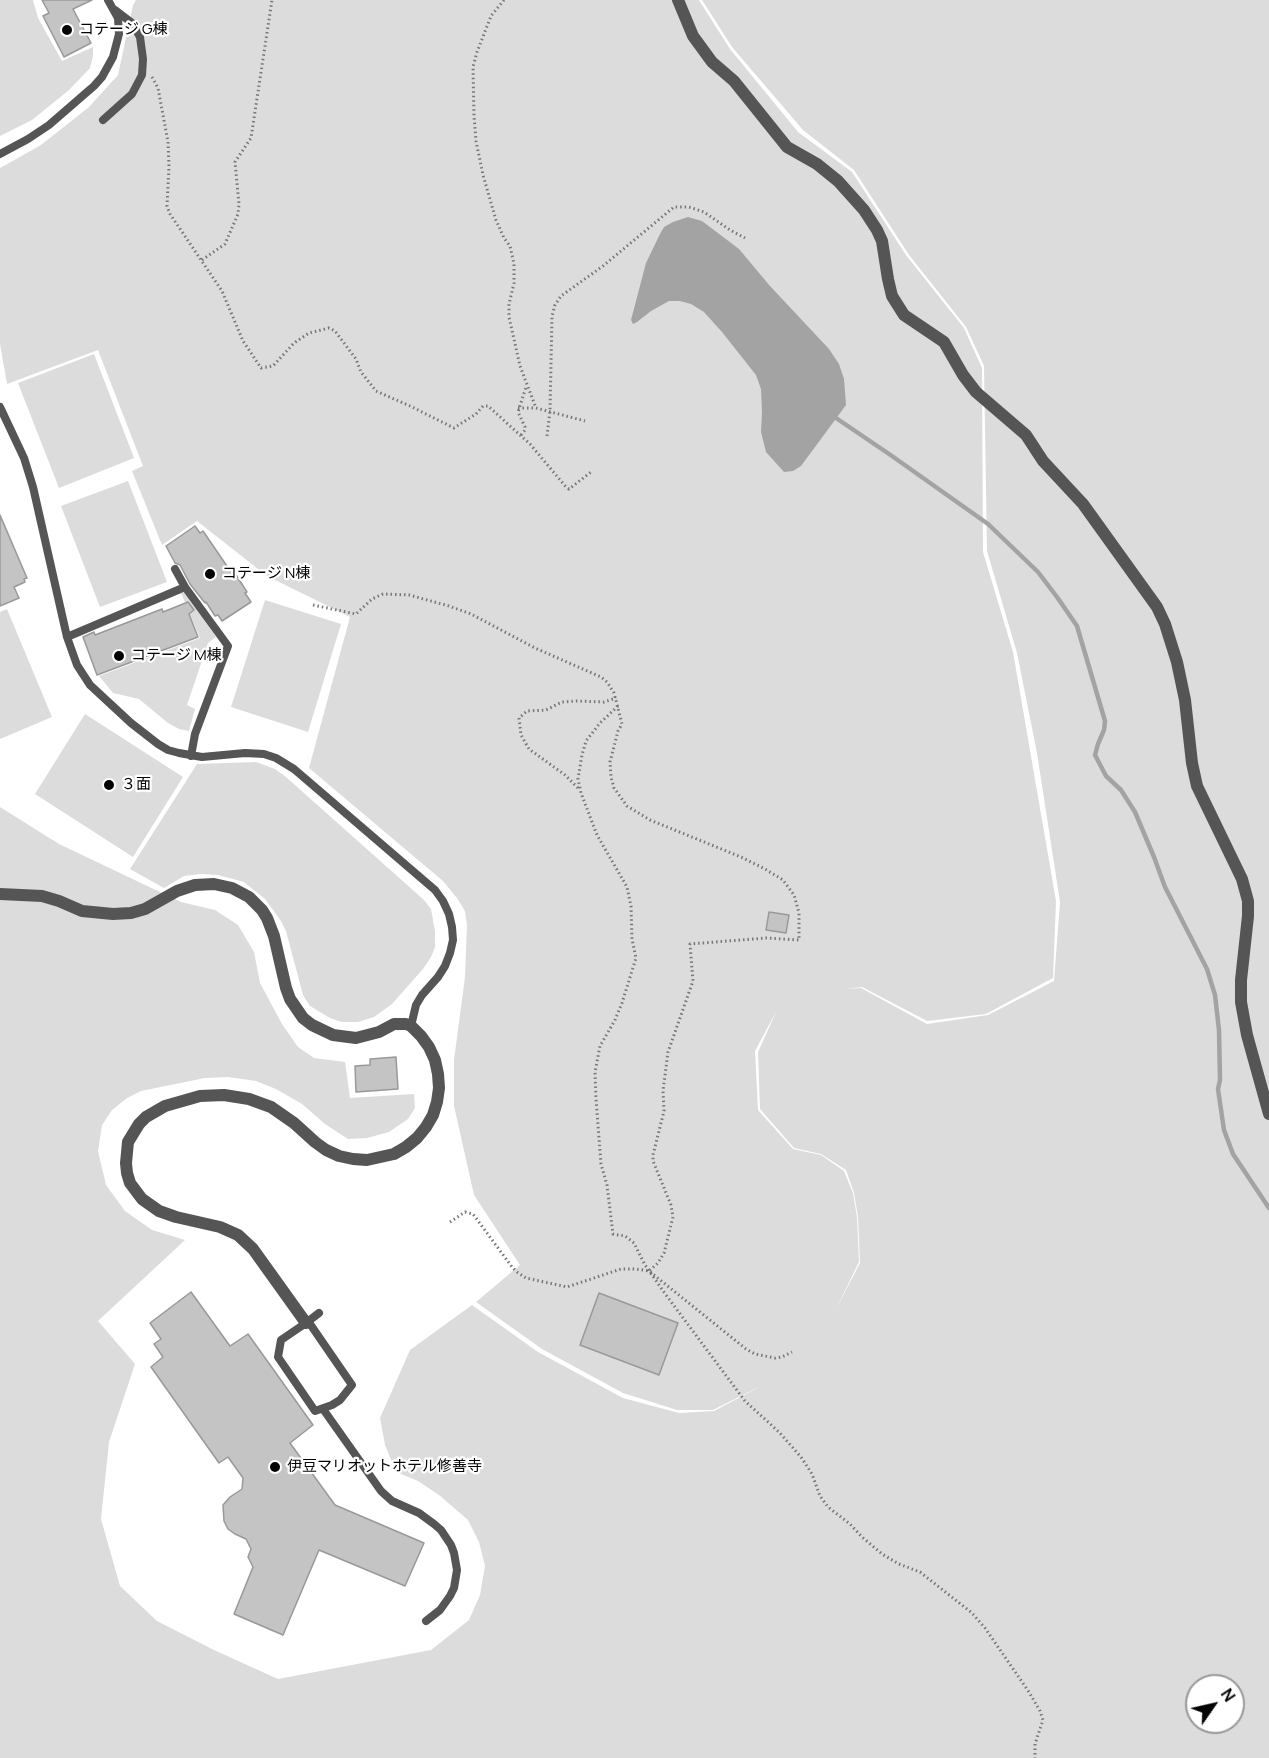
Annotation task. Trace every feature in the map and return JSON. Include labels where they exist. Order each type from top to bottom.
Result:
[{"type":"street","points":[[678,0],[700,47],[712,62],[734,81],[787,147],[817,164],[838,181],[864,210],[882,241],[892,296],[904,315],[944,342],[976,392],[1026,435],[1042,460],[1083,504],[1157,607],[1165,624],[1179,672],[1197,786],[1238,870],[1248,901],[1241,1002],[1247,1035],[1269,1114]]},
{"type":"street","points":[[0,894],[42,896],[82,910],[113,914],[145,909],[186,887],[205,884],[223,885],[249,897],[267,918],[274,936],[286,988],[290,999],[303,1018],[333,1035],[357,1038],[379,1032],[394,1024],[405,1024],[411,1026],[429,1047],[435,1060],[438,1081],[437,1102],[433,1115],[422,1133],[394,1154],[367,1160],[339,1156],[326,1150],[271,1107],[249,1099],[224,1095],[194,1097],[165,1106],[146,1117],[128,1142],[127,1173],[130,1183],[142,1199],[150,1206],[167,1214],[220,1227],[238,1235],[254,1249],[307,1322]]},
{"type":"lane","points":[[0,154],[49,125],[102,77],[113,57],[119,34],[114,10],[108,0]]},
{"type":"lane","points":[[103,120],[135,90],[142,75],[143,59],[140,37],[126,17],[114,10]]},
{"type":"lane","points":[[0,406],[24,458],[33,487],[67,637],[77,664],[86,680],[98,694],[158,744],[179,753],[202,757],[245,753],[264,754],[276,758],[294,769],[435,890],[443,901],[451,920],[453,940],[450,953],[438,977],[422,995],[411,1026]]},
{"type":"lane","points":[[176,569],[185,587],[228,646],[195,734],[191,756]]},
{"type":"lane","points":[[67,637],[185,587]]},
{"type":"lane","points":[[307,1322],[352,1385],[340,1400],[315,1411],[278,1357],[281,1340],[307,1322],[319,1314]]},
{"type":"lane","points":[[323,1409],[381,1491],[392,1501],[419,1513],[434,1524],[451,1545],[457,1570],[454,1588],[440,1610],[426,1621]]},
{"type":"path","points":[[202,260],[225,244],[238,214],[235,162],[251,138],[272,0]]},
{"type":"path","points":[[504,0],[491,16],[473,67],[474,116],[483,175],[496,220],[510,246],[514,264],[509,317],[520,366],[536,408]]},
{"type":"path","points":[[143,59],[158,88],[164,117],[169,166],[167,206],[170,214],[222,291],[246,346],[261,368],[273,366],[289,348],[309,333],[329,328],[335,331],[356,359],[361,372],[376,391],[454,428],[476,414],[483,406],[488,406],[521,435],[569,489],[591,472]]},
{"type":"path","points":[[547,436],[550,411],[552,316],[561,296],[603,266],[674,207],[689,207],[704,212],[730,231],[745,238]]},
{"type":"path","points":[[521,435],[525,430],[518,408],[527,386]]},
{"type":"path","points":[[518,408],[536,408],[585,421]]},
{"type":"path","points":[[313,605],[356,614],[372,599],[383,594],[409,595],[471,614],[535,648],[601,676],[607,681],[616,698],[622,724],[611,753],[611,777],[614,788],[627,806],[644,817],[741,857],[775,875],[789,887],[794,895],[799,913],[799,940],[766,938],[690,944],[693,981],[668,1052],[663,1091],[664,1111],[653,1155],[653,1161],[671,1205],[673,1217],[662,1258],[649,1271]]},
{"type":"path","points":[[580,793],[572,780],[529,748],[521,735],[520,715],[527,711],[546,710],[562,702],[604,702],[616,698]]},
{"type":"path","points":[[618,706],[600,723],[586,741],[579,770],[578,786],[597,835],[629,892],[631,934],[636,958],[619,1011],[600,1046],[595,1072],[601,1164],[607,1185],[613,1234],[625,1236],[634,1243],[649,1271],[745,1401],[779,1432],[801,1457],[828,1508],[850,1524],[882,1554],[920,1572],[972,1613],[985,1628],[1040,1711],[1042,1723],[1035,1744],[1035,1758]]},
{"type":"path","points":[[450,1222],[465,1212],[474,1214],[517,1272],[526,1278],[561,1287],[572,1287],[621,1269],[649,1271],[755,1354],[782,1358],[792,1352]]},
{"type":"shaded area","points":[[0,0],[33,0],[38,18],[62,61],[93,47],[93,56],[90,68],[69,90],[32,120],[0,136]]},
{"type":"shaded area","points":[[136,0],[699,0],[730,49],[798,132],[852,172],[906,255],[964,328],[982,368],[983,552],[1013,652],[1056,901],[1053,978],[986,1014],[927,1021],[862,987],[846,989],[861,988],[927,1024],[988,1015],[1054,981],[1060,902],[1037,753],[1017,653],[987,551],[984,366],[966,327],[909,255],[854,170],[803,130],[732,47],[702,0],[1269,0],[1269,1758],[0,1758],[0,807],[59,844],[181,902],[215,910],[238,925],[254,952],[260,983],[282,1024],[298,1047],[314,1058],[345,1062],[350,1098],[414,1094],[415,1108],[408,1119],[389,1132],[367,1138],[348,1139],[325,1124],[302,1104],[276,1089],[256,1081],[228,1077],[205,1078],[141,1091],[127,1098],[112,1110],[102,1125],[98,1151],[106,1185],[125,1211],[152,1230],[185,1240],[98,1321],[135,1364],[109,1442],[101,1519],[120,1586],[157,1621],[278,1679],[431,1650],[469,1620],[480,1595],[485,1566],[479,1542],[468,1520],[439,1495],[418,1481],[396,1472],[385,1445],[380,1418],[410,1350],[472,1305],[538,1352],[623,1398],[679,1413],[714,1411],[765,1384],[713,1410],[677,1410],[623,1393],[542,1349],[476,1302],[520,1265],[474,1195],[454,1106],[454,1060],[465,977],[467,925],[465,911],[443,881],[309,768],[350,617],[267,576],[197,521],[162,545],[132,471],[143,466],[98,350],[7,384],[0,344],[0,168],[41,145],[89,107],[118,75]],"holes":[[[777,1010],[758,1052],[760,1109],[794,1148],[821,1154],[846,1170],[854,1193],[858,1217],[860,1263],[835,1311],[859,1262],[857,1217],[853,1193],[844,1171],[821,1155],[793,1149],[758,1110],[755,1051]]]},
{"type":"shaded area","points":[[688,217],[702,221],[739,249],[829,349],[839,364],[844,379],[846,405],[801,466],[793,471],[784,472],[766,452],[761,432],[761,389],[756,375],[704,312],[691,304],[669,301],[633,324],[631,320],[646,263],[660,234],[664,227]]},
{"type":"shaded area","points":[[94,354],[134,458],[59,488],[18,383]]},
{"type":"shaded area","points":[[128,481],[167,582],[100,607],[61,506]]},
{"type":"shaded area","points":[[185,592],[216,637],[208,643],[187,705],[195,709],[189,731],[168,723],[139,699],[113,693],[99,676],[200,638],[181,593]]},
{"type":"shaded area","points":[[265,600],[341,624],[308,732],[231,707]]},
{"type":"shaded area","points":[[7,609],[52,717],[0,739],[0,612]]},
{"type":"shaded area","name":"３面","points":[[85,714],[183,777],[133,857],[35,794]]},
{"type":"shaded area","points":[[256,762],[275,769],[286,777],[424,900],[431,909],[435,947],[431,957],[392,1004],[374,1017],[358,1022],[342,1022],[310,1006],[303,995],[286,931],[281,921],[265,899],[244,882],[218,875],[201,874],[184,876],[164,888],[130,869],[197,764]]},
{"type":"building","name":"コテージ G棟","points":[[42,0],[92,0],[73,9],[91,43],[64,57],[43,16],[49,13]]},
{"type":"building","points":[[0,515],[27,578],[24,579],[25,582],[14,587],[19,598],[0,606]]},
{"type":"building","name":"コテージ N棟","points":[[195,526],[200,533],[203,531],[229,569],[231,567],[251,602],[222,621],[218,615],[215,616],[190,584],[166,546]]},
{"type":"building","name":"コテージ M棟","points":[[188,602],[194,610],[189,614],[198,637],[97,675],[83,637],[94,632],[95,635],[162,609],[163,612]]},
{"type":"building","points":[[769,912],[789,915],[786,933],[766,930]]},
{"type":"building","points":[[396,1057],[398,1089],[356,1092],[355,1066],[370,1065],[370,1059]]},
{"type":"building","name":"伊豆マリオットホテル修善寺","points":[[191,1292],[230,1346],[248,1334],[313,1425],[290,1443],[335,1505],[424,1543],[405,1586],[319,1550],[283,1635],[234,1614],[253,1567],[248,1557],[251,1549],[246,1539],[228,1529],[224,1521],[223,1505],[242,1489],[243,1478],[228,1457],[219,1463],[151,1367],[163,1357],[154,1344],[161,1339],[150,1323]]},
{"type":"building","points":[[599,1293],[678,1323],[659,1375],[580,1345]]},
{"type":"waterway","points":[[836,418],[988,524],[1038,572],[1077,626],[1105,721],[1095,755],[1106,776],[1121,790],[1135,812],[1165,887],[1207,969],[1215,995],[1219,1030],[1220,1080],[1218,1089],[1224,1130],[1233,1154],[1269,1208]]},
{"type":"place","name":"コテージ G棟","points":[[67,30]]},
{"type":"place","name":"コテージ N棟","points":[[210,574]]},
{"type":"place","name":"コテージ M棟","points":[[119,656]]},
{"type":"place","name":"３面","points":[[109,785]]},
{"type":"place","name":"伊豆マリオットホテル修善寺","points":[[275,1467]]}]
